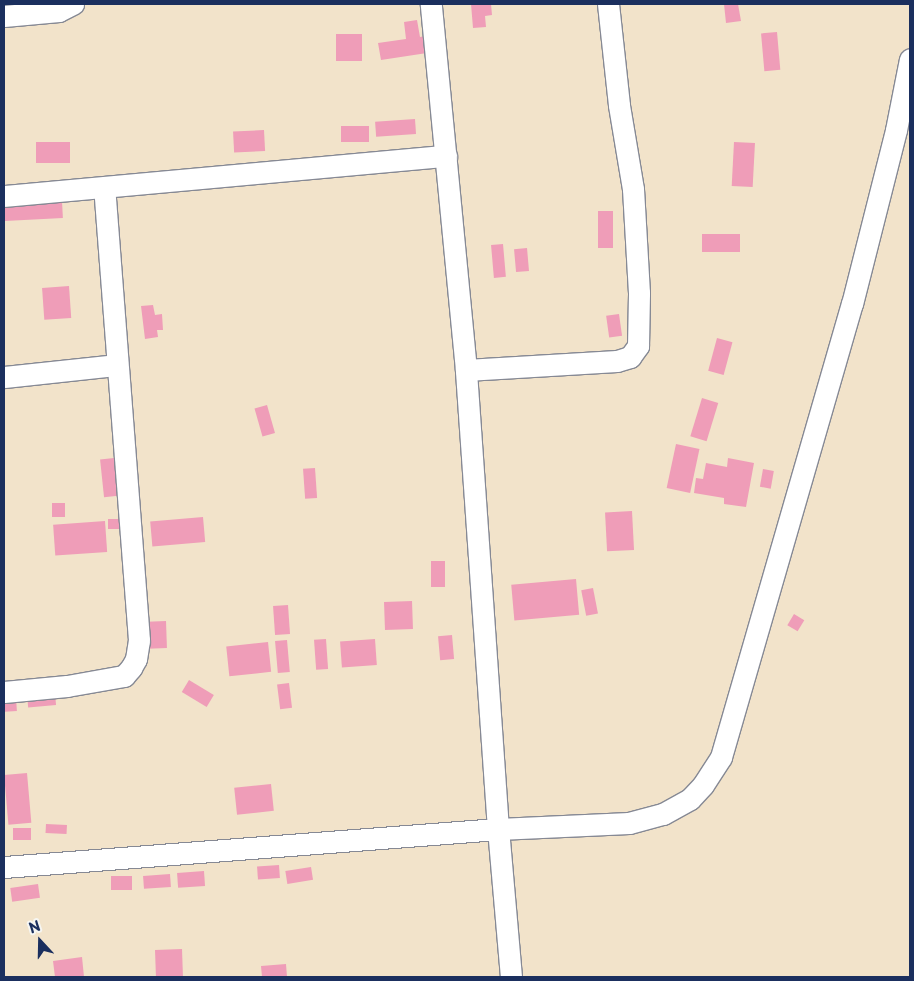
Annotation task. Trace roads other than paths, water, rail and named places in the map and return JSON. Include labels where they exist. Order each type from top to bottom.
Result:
[{"type":"street","points":[[4,16],[59,11],[73,4]]},
{"type":"street","points":[[431,4],[466,370],[498,829],[511,977]]},
{"type":"street","points":[[466,370],[616,361],[630,357],[638,346],[639,293],[633,189],[619,106],[608,4]]},
{"type":"street","points":[[4,867],[498,829],[629,822],[663,814],[678,807],[690,798],[703,785],[721,756],[852,304],[896,130],[910,59]]},
{"type":"street","points":[[4,196],[446,156]]},
{"type":"street","points":[[4,692],[67,686],[124,676],[136,659],[139,640],[138,621],[116,365],[104,188]]},
{"type":"street","points":[[4,378],[116,365]]}]
